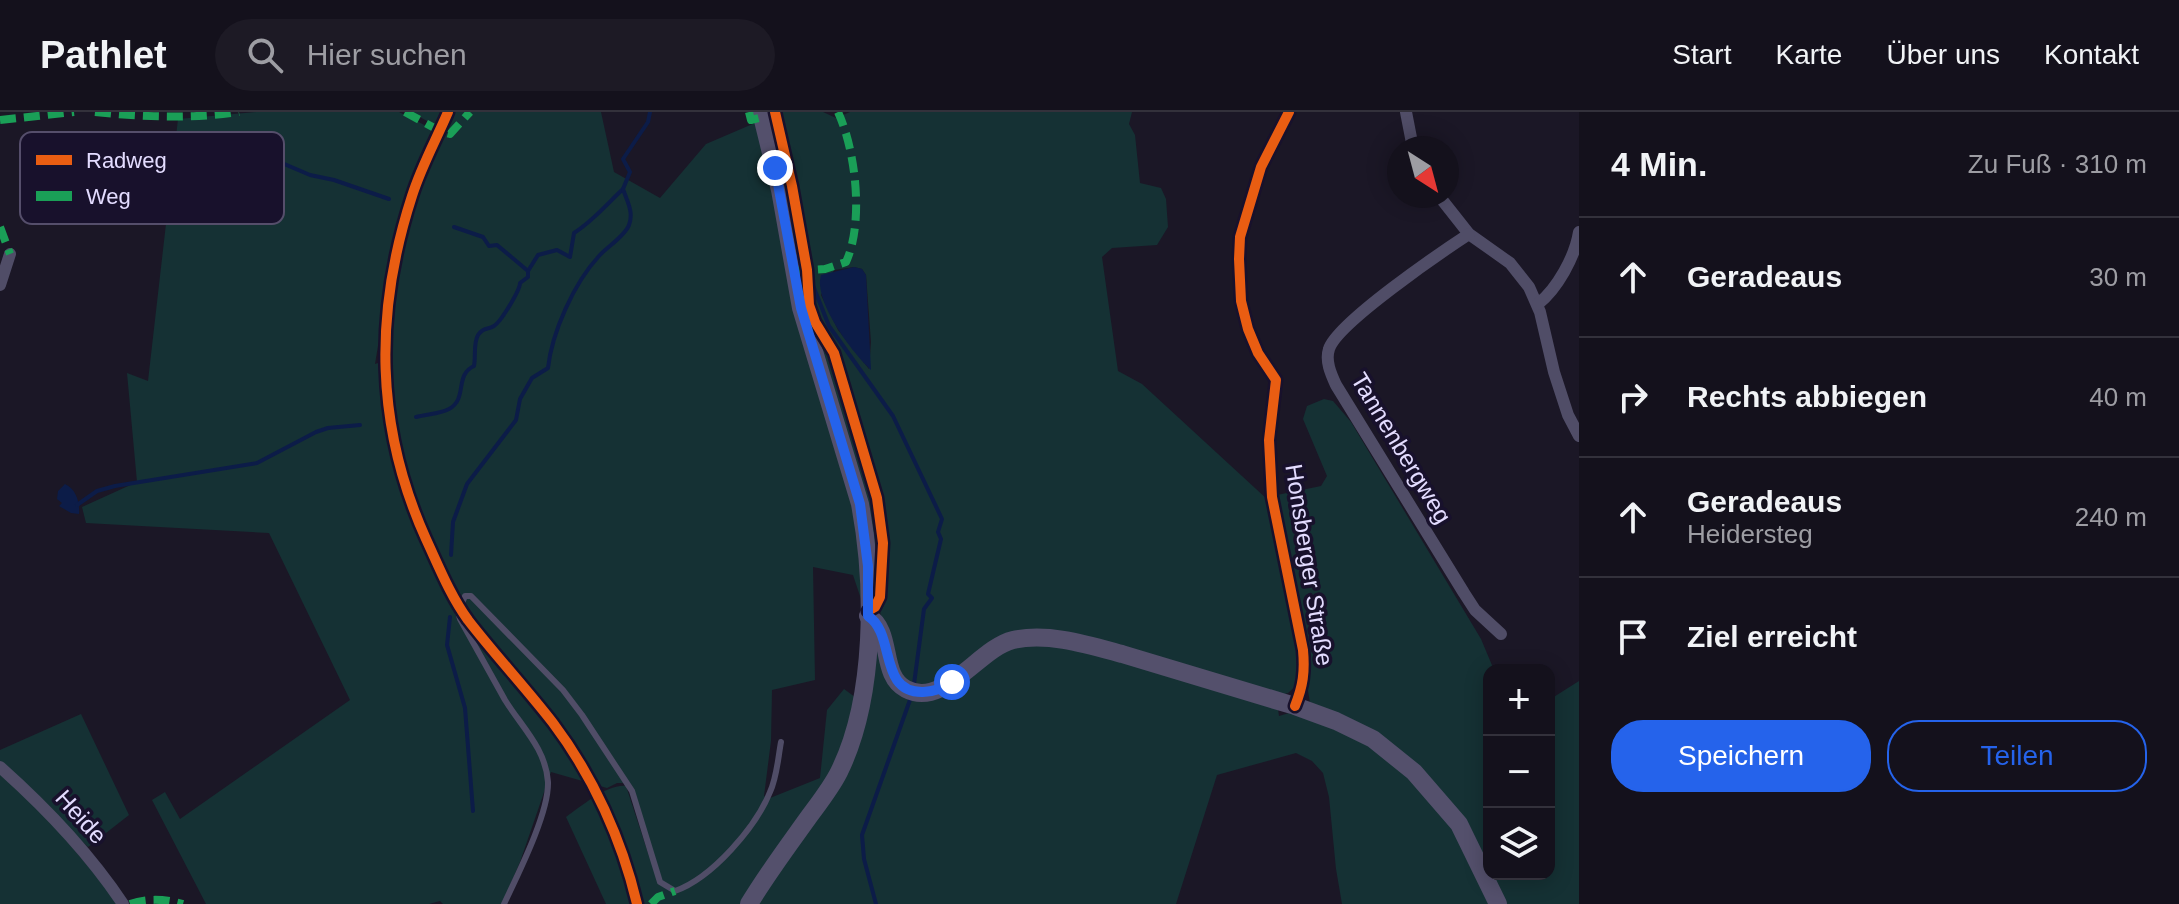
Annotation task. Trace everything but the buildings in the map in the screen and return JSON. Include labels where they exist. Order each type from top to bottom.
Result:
[{"type":"main road","points":[[749,904],[840,771],[850,746],[862,692],[868,616],[868,566],[860,504],[801,308],[780,190],[761,112]]},
{"type":"main road","points":[[868,616],[881,627],[894,677],[913,691],[935,691],[945,687],[1000,645],[1021,639],[1051,640],[1095,646],[1295,706],[1355,729],[1391,752],[1414,772],[1459,824],[1498,904]]},
{"type":"street","name":"Honsberger Straße","points":[[1289,112],[1261,167],[1240,237],[1239,259],[1241,301],[1248,329],[1258,353],[1276,380],[1269,440],[1272,497],[1305,673],[1295,706]]},
{"type":"street","points":[[1406,112],[1411,136]]},
{"type":"street","points":[[1448,208],[1469,234],[1510,263],[1529,287],[1538,304],[1568,415],[1579,436]]},
{"type":"street","points":[[1538,304],[1553,289],[1569,260],[1579,232]]},
{"type":"street","name":"Tannenbergweg","points":[[1469,234],[1399,284],[1347,327],[1331,343],[1327,353],[1336,385],[1464,593],[1475,610],[1501,634]]},
{"type":"street","points":[[0,285],[10,254]]},
{"type":"street","name":"Heide","points":[[0,767],[80,848],[104,875],[123,904]]},
{"type":"lane","points":[[504,904],[546,801],[548,782],[542,757],[505,700],[460,619],[458,612],[465,596],[471,596],[526,650],[582,715],[632,791],[656,872],[666,888],[675,891],[695,882],[747,833],[772,788],[781,742]]},
{"type":"green space","points":[[256,112],[399,112],[436,131],[422,165],[425,168],[443,130],[411,112],[601,112],[614,172],[660,198],[706,144],[755,123],[855,506],[864,608],[853,575],[813,567],[815,680],[772,690],[771,741],[764,796],[770,798],[820,778],[827,710],[844,689],[859,700],[868,616],[891,668],[921,692],[995,647],[1051,640],[1278,709],[1279,716],[1289,713],[1356,735],[1398,763],[1458,833],[1496,904],[1342,904],[1329,797],[1323,773],[1312,761],[1296,753],[1217,775],[1176,904],[606,904],[566,817],[603,792],[626,786],[649,856],[629,783],[617,783],[607,788],[551,772],[502,904],[443,904],[440,901],[429,904],[206,904],[152,800],[165,792],[180,819],[350,700],[269,533],[86,523],[82,507],[137,482],[127,373],[148,381],[166,224],[284,224],[284,132],[177,132],[178,119]],"holes":[[[392,260],[397,265],[387,360],[375,364]]]},
{"type":"green space","points":[[769,112],[823,112],[836,118],[850,112],[1132,112],[1129,124],[1135,135],[1140,183],[1161,188],[1166,199],[1168,227],[1157,245],[1112,248],[1102,257],[1118,371],[1142,384],[1268,500],[1299,645],[1299,683],[1288,693],[1275,697],[1031,636],[941,686],[903,682],[881,619],[872,530],[803,297]],"holes":[[[862,269],[866,275],[871,342],[869,369],[838,330],[821,295],[834,270]]]},
{"type":"green space","points":[[1324,399],[1333,401],[1351,422],[1481,639],[1491,664],[1483,664],[1483,875],[1433,790],[1310,703],[1277,495],[1321,486],[1327,476],[1303,419],[1307,406]]},
{"type":"green space","points":[[1579,681],[1579,904],[1500,904],[1486,880],[1555,880],[1555,696]]},
{"type":"green space","points":[[81,714],[129,815],[88,847],[0,764],[0,750]]},
{"type":"green space","points":[[0,771],[29,796],[120,904],[0,904]]},
{"type":"water","points":[[854,267],[862,269],[866,275],[871,370],[836,326],[820,286],[821,275]]},
{"type":"water","points":[[65,484],[76,496],[79,514],[59,506],[62,503],[57,499],[58,491]]},
{"type":"waterway","points":[[451,555],[453,522],[467,484],[516,420],[520,399],[532,378],[548,368],[559,324],[581,280],[629,225],[630,211],[623,189],[630,172],[623,159],[648,122],[650,112]]},
{"type":"waterway","points":[[284,164],[389,199]]},
{"type":"waterway","points":[[454,227],[483,237],[489,246],[497,245],[528,271],[538,255],[557,250],[570,257],[574,233],[623,189]]},
{"type":"waterway","points":[[416,417],[441,412],[455,405],[464,375],[474,366],[478,335],[501,319],[520,283],[528,277],[528,271]]},
{"type":"waterway","points":[[812,283],[829,326],[893,416],[942,519],[938,532],[941,539],[928,594],[932,598],[924,609],[914,684]]},
{"type":"waterway","points":[[77,505],[97,491],[115,486],[257,463],[316,432],[360,425]]},
{"type":"waterway","points":[[450,617],[447,645],[465,708],[473,811]]},
{"type":"waterway","points":[[876,904],[864,859],[862,835],[911,697]]},
{"type":"marked path","points":[[0,120],[74,112]]},
{"type":"marked path","points":[[95,112],[167,116],[239,112]]},
{"type":"marked path","points":[[405,112],[450,134],[470,112]]},
{"type":"marked path","points":[[749,112],[751,120],[763,117]]},
{"type":"marked path","points":[[794,271],[825,269],[846,262],[852,246],[856,187],[849,146],[838,112]]},
{"type":"marked path","points":[[0,227],[10,254]]},
{"type":"marked path","points":[[651,904],[658,897],[675,891]]},
{"type":"marked path","points":[[130,904],[156,900],[183,904]]},
{"type":"cycle path","points":[[448,112],[412,196],[391,283],[386,326],[386,369],[389,412],[397,454],[409,497],[450,591],[468,620],[553,723],[581,765],[614,833],[637,904]]},
{"type":"cycle path","points":[[775,112],[807,270],[809,305],[815,322],[834,353],[877,498],[883,543],[880,597],[875,607],[868,611]]},
{"type":"cycle path","points":[[1289,112],[1261,167],[1240,237],[1239,259],[1241,301],[1248,329],[1258,353],[1276,380],[1269,440],[1272,497],[1304,658],[1303,679],[1295,706]]},
{"type":"route","points":[[775,168],[801,308],[860,504],[868,566],[868,616],[881,627],[892,672],[904,688],[928,692],[952,682]]}]
